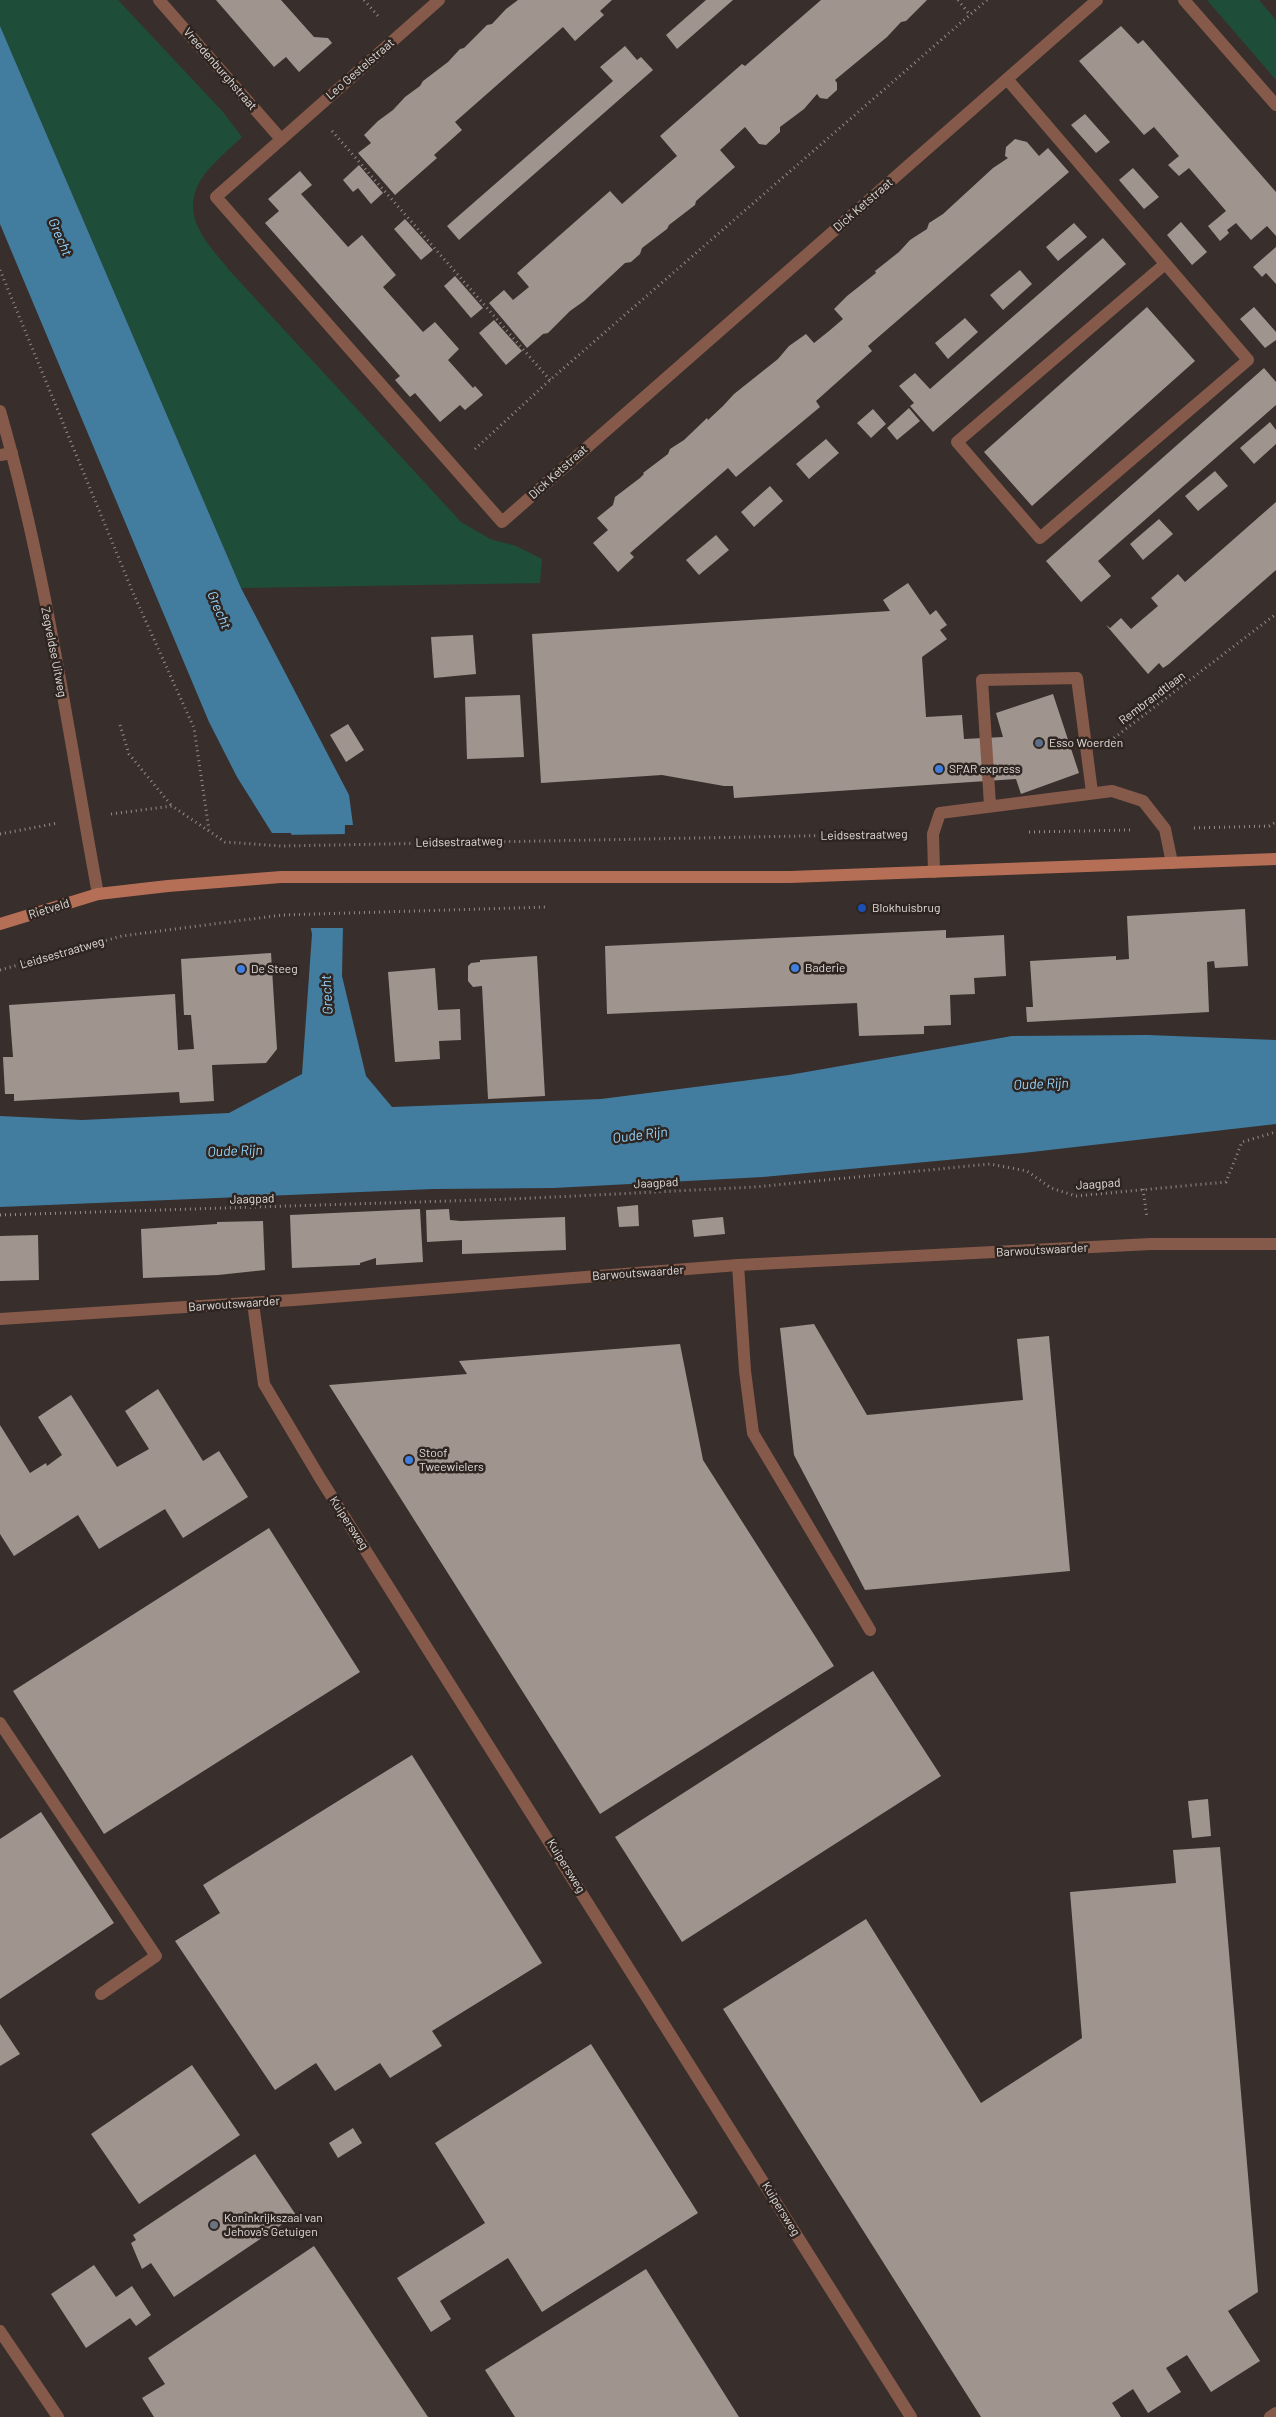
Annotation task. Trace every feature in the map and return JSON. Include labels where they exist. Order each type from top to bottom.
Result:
[{"type":"main road","points":[[98,894],[281,877],[790,877],[1276,859]]},
{"type":"main road","name":"Rietveld","points":[[0,924],[98,894]]},
{"type":"street","name":"Vreedenburghstraat","points":[[159,0],[281,139]]},
{"type":"street","name":"Leo Gestelstraat","points":[[281,139],[439,0]]},
{"type":"street","name":"Dick Ketstraat","points":[[281,139],[216,197],[502,522],[1097,0]]},
{"type":"street","points":[[1184,0],[1276,105]]},
{"type":"street","points":[[1007,79],[1248,360],[1040,538],[957,442],[1165,264]]},
{"type":"street","name":"Zegveldse Uitweg","points":[[0,411],[6,454],[52,640],[98,894]]},
{"type":"street","points":[[990,805],[982,680],[1077,678],[1092,792]]},
{"type":"street","points":[[934,872],[933,834],[940,813],[990,805],[1112,791],[1144,801],[1165,829],[1172,863]]},
{"type":"street","name":"Barwoutswaarder","points":[[0,1319],[253,1303],[738,1265],[1151,1244],[1276,1244]]},
{"type":"street","points":[[738,1265],[745,1371],[753,1433],[870,1630]]},
{"type":"street","name":"Kuipersweg","points":[[253,1303],[264,1384],[320,1478],[911,2417]]},
{"type":"street","points":[[0,1723],[156,1956],[101,1994]]},
{"type":"street","points":[[0,2331],[58,2417]]},
{"type":"street","points":[[1270,2417],[1276,2413]]},
{"type":"path","points":[[958,0],[970,15]]},
{"type":"path","points":[[454,468],[550,380],[987,0]]},
{"type":"path","points":[[314,110],[550,380]]},
{"type":"path","points":[[0,270],[134,595],[194,728],[209,831]]},
{"type":"path","name":"Rembrandtlaan","points":[[1109,742],[1276,614]]},
{"type":"path","name":"Leidsestraatweg","points":[[120,725],[129,754],[172,806],[225,842],[281,846],[361,843],[933,834]]},
{"type":"path","points":[[1111,831],[1112,791]]},
{"type":"path","points":[[0,834],[84,818],[172,806]]},
{"type":"path","points":[[1022,832],[1269,826],[1276,822]]},
{"type":"path","name":"Leidsestraatweg","points":[[0,970],[122,936],[282,915],[362,913]]},
{"type":"path","name":"Jaagpad","points":[[0,1215],[513,1199],[754,1187],[990,1164],[1027,1171],[1051,1188],[1076,1196],[1226,1182],[1242,1142],[1276,1132]]},
{"type":"green space","points":[[0,0],[118,0],[223,112],[242,137],[211,166],[197,188],[193,201],[194,214],[205,240],[229,270],[461,522],[490,539],[516,546],[542,559],[540,583],[241,588],[0,26]]},
{"type":"green space","points":[[1207,0],[1259,0],[1276,20],[1276,80]]},
{"type":"water","points":[[0,26],[241,588],[349,795],[353,825],[345,825],[342,976],[366,1076],[392,1107],[601,1099],[789,1075],[1012,1036],[1148,1035],[1276,1040],[1276,1124],[1023,1153],[763,1177],[554,1188],[433,1189],[0,1207],[0,1116],[82,1120],[229,1113],[302,1074],[312,934],[291,833],[272,833],[237,777],[209,722],[0,224]]},
{"type":"pier","points":[[347,834],[346,928],[308,928],[289,836],[283,835]]},
{"type":"building","points":[[216,0],[281,0],[314,37],[328,38],[332,43],[299,72],[286,57],[274,67]]},
{"type":"building","points":[[518,0],[612,0],[600,11],[604,15],[575,41],[563,27],[455,122],[462,130],[434,155],[437,158],[395,195],[358,153],[371,143],[364,135],[405,97],[420,86],[423,81],[448,62],[487,25],[492,24],[506,9]]},
{"type":"building","points":[[706,0],[733,0],[677,49],[666,35]]},
{"type":"building","points":[[821,0],[927,0],[906,21],[901,22],[887,37],[835,80],[837,90],[827,99],[820,98],[817,94],[804,109],[780,127],[780,132],[766,145],[759,144],[745,127],[720,150],[735,167],[696,201],[695,205],[642,248],[640,254],[631,262],[625,263],[548,333],[543,334],[527,348],[489,303],[504,290],[513,300],[529,287],[517,273],[610,191],[622,204],[677,156],[660,136],[742,64],[745,66]]},
{"type":"building","points":[[1121,26],[1138,44],[1143,40],[1276,192],[1276,236],[1267,226],[1251,240],[1236,223],[1227,230],[1229,233],[1220,241],[1208,226],[1226,211],[1189,168],[1179,176],[1168,165],[1179,156],[1154,127],[1144,135],[1079,61]]},
{"type":"building","points":[[625,46],[637,60],[641,57],[653,70],[459,240],[447,226],[613,81],[600,67]]},
{"type":"building","points":[[1085,114],[1110,142],[1096,153],[1071,125]]},
{"type":"building","points":[[1015,139],[1027,142],[1039,156],[1048,148],[1069,172],[868,346],[872,351],[816,401],[820,407],[736,477],[728,468],[630,553],[634,557],[618,572],[593,543],[608,530],[597,518],[613,505],[615,497],[668,454],[670,449],[684,440],[707,418],[708,420],[734,394],[778,359],[789,346],[806,334],[814,343],[843,319],[834,309],[876,273],[875,271],[899,252],[910,240],[927,229],[929,223],[943,214],[993,168],[1008,158],[1005,156],[1006,147]]},
{"type":"building","points":[[359,165],[383,193],[371,204],[358,188],[353,192],[343,180]]},
{"type":"building","points":[[1133,168],[1159,197],[1144,209],[1119,180]]},
{"type":"building","points":[[300,171],[312,185],[301,194],[348,247],[362,235],[396,275],[383,287],[423,332],[435,322],[459,349],[448,360],[473,388],[475,386],[483,395],[465,410],[460,405],[440,422],[415,393],[410,397],[395,380],[400,376],[265,223],[279,211],[268,199]]},
{"type":"building","points":[[405,219],[433,250],[421,260],[394,229]]},
{"type":"building","points":[[1181,222],[1207,252],[1192,265],[1167,235]]},
{"type":"building","points":[[1074,223],[1087,237],[1058,261],[1046,247]]},
{"type":"building","points":[[1103,238],[1126,264],[933,432],[910,406],[914,403],[899,386],[915,373],[930,389]]},
{"type":"building","points":[[1276,247],[1276,284],[1266,273],[1262,277],[1253,267]]},
{"type":"building","points":[[1020,270],[1032,284],[1003,310],[990,295]]},
{"type":"building","points":[[455,276],[483,308],[471,318],[444,286]]},
{"type":"building","points":[[1147,307],[1195,361],[1032,506],[984,452]]},
{"type":"building","points":[[1254,307],[1276,332],[1276,340],[1265,348],[1240,319]]},
{"type":"building","points":[[965,318],[978,332],[948,359],[935,343]]},
{"type":"building","points":[[494,320],[522,351],[506,365],[479,333]]},
{"type":"building","points":[[1264,368],[1276,382],[1276,405],[1098,561],[1111,576],[1081,602],[1046,561]]},
{"type":"building","points":[[909,408],[920,421],[897,440],[887,428]]},
{"type":"building","points":[[873,409],[886,424],[871,438],[857,423]]},
{"type":"building","points":[[1270,422],[1276,430],[1276,444],[1254,464],[1240,448]]},
{"type":"building","points":[[826,439],[839,453],[809,479],[796,464]]},
{"type":"building","points":[[1215,471],[1228,486],[1198,511],[1185,496]]},
{"type":"building","points":[[770,486],[783,501],[754,527],[741,512]]},
{"type":"building","points":[[1276,502],[1276,570],[1169,664],[1163,668],[1159,663],[1148,674],[1106,625],[1110,628],[1121,618],[1131,629],[1158,606],[1151,598],[1178,574],[1185,582]]},
{"type":"building","points":[[1159,519],[1173,534],[1143,560],[1130,544]]},
{"type":"building","points":[[716,535],[729,550],[699,575],[686,560]]},
{"type":"building","points":[[908,583],[930,615],[936,610],[947,625],[940,630],[947,639],[922,657],[926,717],[962,715],[964,739],[1003,737],[996,713],[1053,694],[1079,773],[1021,794],[1016,779],[734,798],[733,786],[662,775],[541,783],[532,634],[890,611],[883,600]]},
{"type":"building","points":[[473,635],[476,674],[434,678],[431,637]]},
{"type":"building","points":[[520,695],[524,757],[467,759],[465,697]]},
{"type":"building","points":[[348,724],[364,750],[346,762],[330,735]]},
{"type":"building","points":[[1245,909],[1248,966],[1215,968],[1214,961],[1207,962],[1209,1012],[1027,1022],[1026,1007],[1033,1007],[1030,961],[1116,956],[1116,960],[1129,959],[1127,916]]},
{"type":"building","points":[[946,930],[946,938],[1004,935],[1006,976],[974,978],[975,994],[950,995],[951,1025],[924,1026],[924,1034],[859,1036],[857,1003],[607,1014],[605,946]]},
{"type":"building","points":[[271,953],[277,1049],[266,1063],[212,1065],[214,1101],[180,1103],[179,1092],[14,1101],[14,1094],[5,1094],[3,1057],[13,1057],[9,1005],[175,994],[178,1050],[194,1049],[191,1015],[184,1015],[181,959]]},
{"type":"building","points":[[537,956],[545,1096],[488,1099],[482,986],[473,987],[468,981],[468,966],[471,963],[480,962],[480,960]]},
{"type":"building","points":[[435,968],[438,1010],[460,1009],[461,1040],[439,1041],[440,1059],[395,1062],[388,972]]},
{"type":"building","points":[[638,1205],[639,1226],[619,1227],[617,1207]]},
{"type":"building","points":[[420,1209],[423,1262],[376,1265],[376,1258],[360,1263],[360,1265],[292,1268],[290,1215]]},
{"type":"building","points":[[449,1209],[450,1220],[461,1221],[565,1217],[566,1250],[462,1254],[462,1240],[427,1242],[426,1210]]},
{"type":"building","points":[[723,1217],[725,1234],[694,1237],[692,1220]]},
{"type":"building","points":[[263,1221],[265,1270],[218,1275],[143,1278],[141,1229],[217,1224],[217,1222]]},
{"type":"building","points":[[38,1235],[39,1280],[0,1281],[0,1236]]},
{"type":"building","points":[[814,1324],[867,1415],[1023,1400],[1017,1339],[1049,1336],[1070,1571],[865,1590],[794,1455],[780,1328]]},
{"type":"building","points":[[680,1344],[703,1460],[834,1666],[600,1814],[329,1385],[467,1374],[459,1361]]},
{"type":"building","points":[[158,1389],[203,1461],[219,1451],[248,1497],[183,1538],[165,1509],[99,1549],[78,1515],[14,1556],[0,1534],[0,1425],[30,1473],[46,1463],[47,1466],[62,1455],[38,1417],[71,1395],[117,1467],[149,1449],[125,1411]]},
{"type":"building","points":[[269,1528],[360,1672],[104,1834],[13,1691]]},
{"type":"building","points":[[873,1671],[941,1776],[682,1942],[615,1837]]},
{"type":"building","points":[[412,1755],[542,1963],[432,2031],[442,2046],[390,2078],[380,2063],[335,2091],[316,2063],[275,2090],[175,1941],[220,1913],[203,1885]]},
{"type":"building","points":[[1208,1799],[1211,1836],[1192,1838],[1188,1801]]},
{"type":"building","points":[[41,1812],[114,1923],[0,1999],[0,1839]]},
{"type":"building","points":[[1220,1847],[1258,2292],[1228,2311],[1260,2361],[1211,2392],[1187,2355],[1166,2368],[1181,2392],[1148,2413],[1133,2389],[1112,2403],[1121,2417],[981,2417],[723,2009],[866,1919],[981,2103],[1082,2038],[1070,1892],[1176,1883],[1173,1850]]},
{"type":"building","points":[[0,2024],[20,2054],[0,2066]]},
{"type":"building","points":[[591,2044],[698,2213],[542,2312],[508,2258],[440,2301],[451,2319],[431,2332],[397,2278],[485,2223],[435,2143]]},
{"type":"building","points":[[192,2065],[240,2135],[139,2204],[91,2134]]},
{"type":"building","points":[[353,2128],[362,2143],[338,2158],[329,2143]]},
{"type":"building","name":"Koninkrijkszaal van Jehova's Getuigen","points":[[255,2154],[296,2215],[174,2297],[151,2263],[142,2269],[131,2243],[136,2240],[133,2235]]},
{"type":"building","points":[[314,2246],[428,2417],[154,2417],[142,2398],[165,2384],[148,2358]]},
{"type":"building","points":[[94,2265],[116,2297],[132,2286],[151,2315],[136,2326],[130,2318],[86,2348],[51,2294]]},
{"type":"building","points":[[646,2269],[739,2417],[515,2417],[485,2370]]},
{"type":"place","name":"Esso Woerden","points":[[1039,743]]},
{"type":"place","name":"SPAR express","points":[[939,769]]},
{"type":"place","name":"Blokhuisbrug","points":[[862,908]]},
{"type":"place","name":"Baderie","points":[[795,968]]},
{"type":"place","name":"De Steeg","points":[[241,969]]},
{"type":"place","name":"Stoof Tweewielers","points":[[409,1460]]},
{"type":"place","name":"Koninkrijkszaal van Jehova's Getuigen","points":[[214,2225]]},
{"type":"water label","name":"Grecht","points":[[60,237]]},
{"type":"water label","name":"Grecht","points":[[219,610]]},
{"type":"water label","name":"Grecht","points":[[327,995]]},
{"type":"water label","name":"Oude Rijn","points":[[1041,1084]]},
{"type":"water label","name":"Oude Rijn","points":[[640,1135]]},
{"type":"water label","name":"Oude Rijn","points":[[235,1151]]}]
